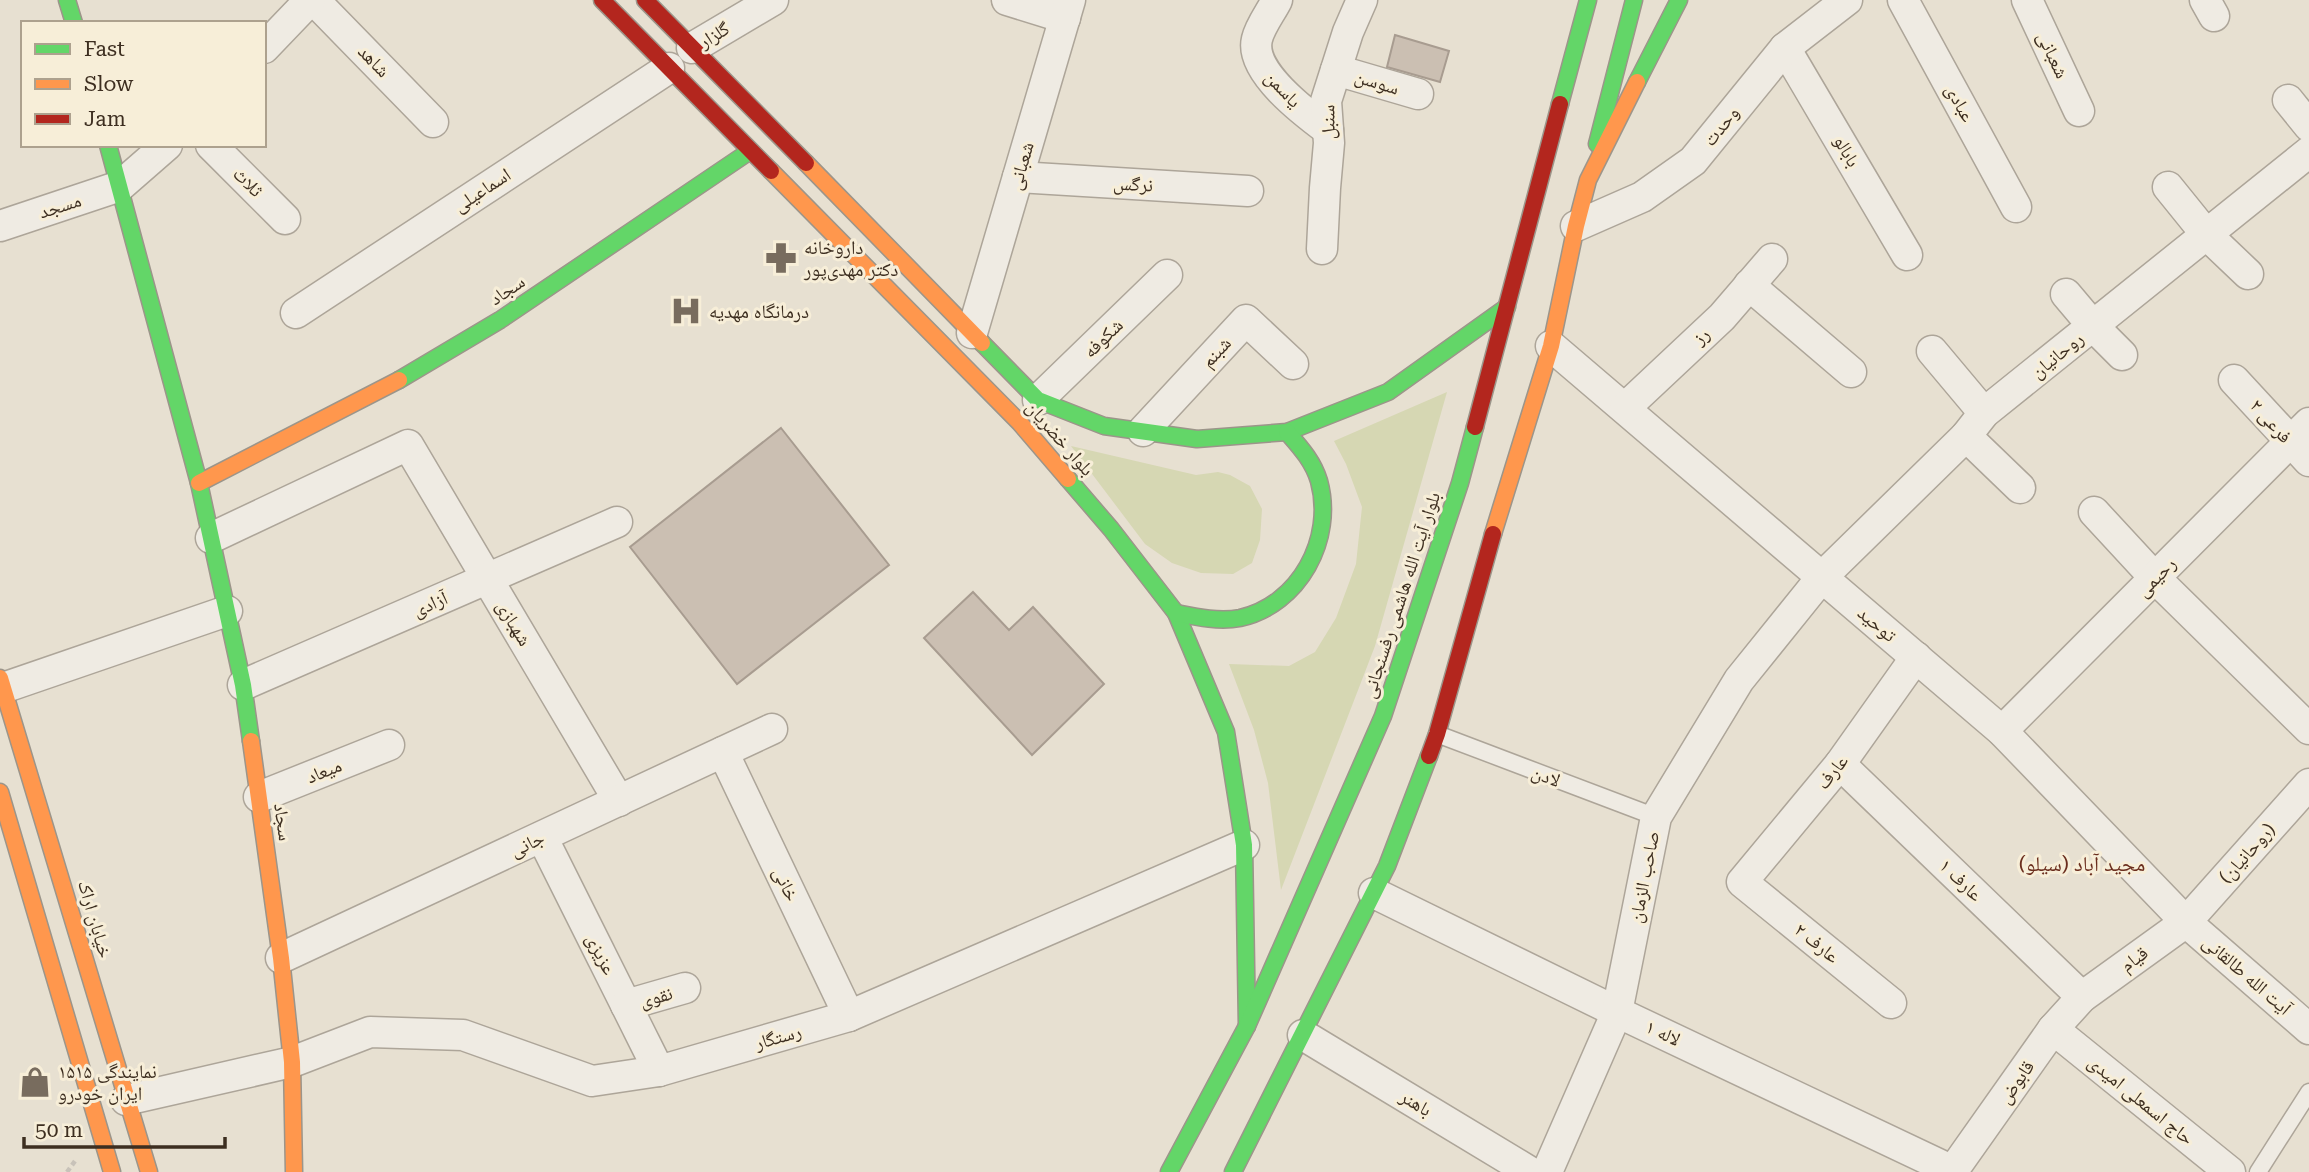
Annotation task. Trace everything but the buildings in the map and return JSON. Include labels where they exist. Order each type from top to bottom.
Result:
[{"type":"main road","points":[[67,0],[73,21]]},
{"type":"main road","name":"بلوار خضریان","points":[[602,0],[1020,423],[1111,529],[1176,613],[1226,732],[1244,845],[1247,1026]]},
{"type":"main road","name":"بلوار خضریان","points":[[645,0],[1038,400],[1104,426],[1197,439],[1287,432],[1388,392],[1507,307]]},
{"type":"main road","name":"بلوار آیت الله هاشمی رفسنجانی","points":[[1169,1172],[1247,1026],[1383,716],[1460,483],[1588,0]]},
{"type":"main road","points":[[1233,1172],[1387,866],[1437,734],[1503,500],[1551,346],[1576,226],[1634,0]]},
{"type":"main road","points":[[1588,180],[1679,0]]},
{"type":"main road","name":"سجاد","points":[[109,147],[199,483],[243,685],[281,958],[292,1062],[294,1172]]},
{"type":"main road","name":"سجاد","points":[[199,483],[377,393],[500,320],[750,151]]},
{"type":"main road","points":[[1176,613],[1208,620],[1242,617],[1272,605],[1297,583],[1315,555],[1323,522],[1321,489],[1308,458],[1287,432]]},
{"type":"main road","name":"خیابان اراک","points":[[1,685],[149,1172]]},
{"type":"main road","points":[[0,792],[112,1172]]},
{"type":"street","points":[[266,46],[312,0]]},
{"type":"street","name":"شاهد","points":[[312,0],[433,122]]},
{"type":"street","name":"گلزار","points":[[692,48],[773,0]]},
{"type":"street","points":[[1007,0],[1068,9]]},
{"type":"street","name":"یاسمن","points":[[1278,0],[1256,40],[1259,64],[1310,117],[1328,130]]},
{"type":"street","name":"سنبل","points":[[1322,249],[1329,143],[1326,101],[1348,32],[1362,0]]},
{"type":"street","name":"وحدت","points":[[1576,226],[1642,197],[1693,161],[1785,48],[1847,0]]},
{"type":"street","name":"عبادی","points":[[1903,0],[2016,206]]},
{"type":"street","name":"شعبانی","points":[[2027,0],[2079,111]]},
{"type":"street","name":"شعبانی","points":[[972,333],[1068,9]]},
{"type":"street","name":"بابالو","points":[[1785,48],[1907,255]]},
{"type":"street","name":"اسماعیلی","points":[[296,313],[669,68]]},
{"type":"street","name":"سوسن","points":[[1336,70],[1418,94]]},
{"type":"street","points":[[2288,100],[2309,126]]},
{"type":"street","points":[[120,186],[165,147]]},
{"type":"street","name":"ثلاث","points":[[213,147],[285,219]]},
{"type":"street","name":"روحانیان","points":[[1822,577],[1975,424],[2309,152]]},
{"type":"street","name":"نرگس","points":[[1018,177],[1248,191]]},
{"type":"street","name":"مسجد","points":[[0,226],[120,186]]},
{"type":"street","points":[[2168,187],[2206,234],[2248,274]]},
{"type":"street","name":"رز","points":[[1625,408],[1722,317],[1772,259]]},
{"type":"street","name":"شکوفه","points":[[1038,400],[1167,275]]},
{"type":"street","points":[[1749,285],[1851,372]]},
{"type":"street","points":[[2066,294],[2122,355]]},
{"type":"street","name":"شبنم","points":[[1143,431],[1246,320],[1293,364]]},
{"type":"street","name":"توحید","points":[[1551,346],[2002,731],[2186,922]]},
{"type":"street","points":[[1932,351],[1975,424],[2020,488]]},
{"type":"street","name":"فرعی ۲","points":[[2234,380],[2303,442]]},
{"type":"street","name":"رحیمی","points":[[2002,731],[2155,578],[2303,442]]},
{"type":"street","name":"شهبازی","points":[[211,538],[408,445],[619,801]]},
{"type":"street","points":[[2094,512],[2155,578],[2309,729]]},
{"type":"street","name":"آزادی","points":[[243,685],[617,522]]},
{"type":"street","name":"صاحب الزمان","points":[[1547,1172],[1617,1012],[1656,817],[1739,680],[1822,577]]},
{"type":"street","points":[[1,685],[227,611]]},
{"type":"street","name":"عارف","points":[[1742,882],[1840,764],[1916,657]]},
{"type":"street","name":"جانی","points":[[281,958],[772,729]]},
{"type":"street","name":"میعاد","points":[[259,797],[388,745]]},
{"type":"street","name":"خانی","points":[[723,752],[849,1016]]},
{"type":"street","name":"عارف ۱","points":[[1840,764],[2082,997]]},
{"type":"street","name":"(روحانیان)","points":[[2186,922],[2309,784]]},
{"type":"street","name":"عزیزی","points":[[542,837],[659,1071]]},
{"type":"street","name":"رستگار","points":[[126,1100],[292,1062],[370,1032],[463,1035],[592,1081],[659,1071],[849,1016],[1244,845]]},
{"type":"street","name":"عارف ۲","points":[[1742,882],[1891,1003]]},
{"type":"street","name":"لاله ۱","points":[[1374,892],[1617,1012],[1954,1171]]},
{"type":"street","name":"قیام","points":[[2082,997],[2186,922]]},
{"type":"street","name":"آیت الله طالقانی","points":[[2186,922],[2309,1029]]},
{"type":"street","name":"نقوی","points":[[626,1005],[685,988]]},
{"type":"street","name":"قابوض","points":[[1954,1171],[2053,1028],[2082,997]]},
{"type":"street","name":"حاج اسمعلی امیدی","points":[[2053,1028],[2230,1172]]},
{"type":"street","name":"باهنر","points":[[1303,1035],[1530,1172]]},
{"type":"lane","name":"لادن","points":[[1437,734],[1656,817]]},
{"type":"lane","points":[[2258,1172],[2309,1092]]},
{"type":"green space","points":[[1447,392],[1375,646],[1281,890],[1268,783],[1254,730],[1229,664],[1289,666],[1315,652],[1336,618],[1356,564],[1362,507],[1334,441]]},
{"type":"green space","points":[[1071,446],[1196,475],[1218,472],[1250,486],[1262,509],[1260,540],[1252,563],[1233,574],[1201,573],[1172,563],[1145,544]]},
{"type":"traffic: fast","points":[[67,0],[73,21]]},
{"type":"traffic: fast","points":[[1560,104],[1588,0]]},
{"type":"traffic: fast","points":[[1597,144],[1634,0]]},
{"type":"traffic: fast","points":[[1637,82],[1679,0]]},
{"type":"traffic: fast","points":[[109,147],[199,483],[243,685],[251,741]]},
{"type":"traffic: fast","points":[[399,380],[500,320],[750,151]]},
{"type":"traffic: fast","points":[[982,343],[1038,400],[1104,426],[1197,439],[1287,432],[1388,392],[1507,307]]},
{"type":"traffic: fast","points":[[1169,1172],[1247,1026],[1383,716],[1460,483],[1475,427]]},
{"type":"traffic: fast","points":[[1176,613],[1224,619],[1240,618],[1261,611],[1295,584],[1308,566],[1317,546],[1323,503],[1313,467],[1287,432]]},
{"type":"traffic: fast","points":[[1068,479],[1111,529],[1176,613],[1226,732],[1244,845],[1247,1026]]},
{"type":"traffic: fast","points":[[1233,1172],[1387,866],[1429,756]]},
{"type":"traffic: slow","points":[[1493,534],[1551,346],[1588,180],[1637,82]]},
{"type":"traffic: slow","points":[[806,163],[982,343]]},
{"type":"traffic: slow","points":[[771,171],[1020,423],[1068,479]]},
{"type":"traffic: slow","points":[[199,483],[399,380]]},
{"type":"traffic: slow","points":[[0,678],[149,1172]]},
{"type":"traffic: slow","points":[[251,741],[281,958],[292,1062],[294,1172]]},
{"type":"traffic: slow","points":[[0,792],[112,1172]]},
{"type":"traffic: jam","points":[[602,0],[771,171]]},
{"type":"traffic: jam","points":[[645,0],[806,163]]},
{"type":"traffic: jam","points":[[1475,427],[1560,104]]},
{"type":"traffic: jam","points":[[1429,756],[1493,534]]},
{"type":"place","name":"داروخانه دکتر مهدی‌پور","points":[[781,258]]},
{"type":"place","name":"درمانگاه مهدیه","points":[[686,311]]},
{"type":"place","name":"نمایندگی ۱۵۱۵ ایران خودرو","points":[[35,1082]]},
{"type":"district","name":"(مجید آباد (سیلو","points":[[2082,864]]}]
